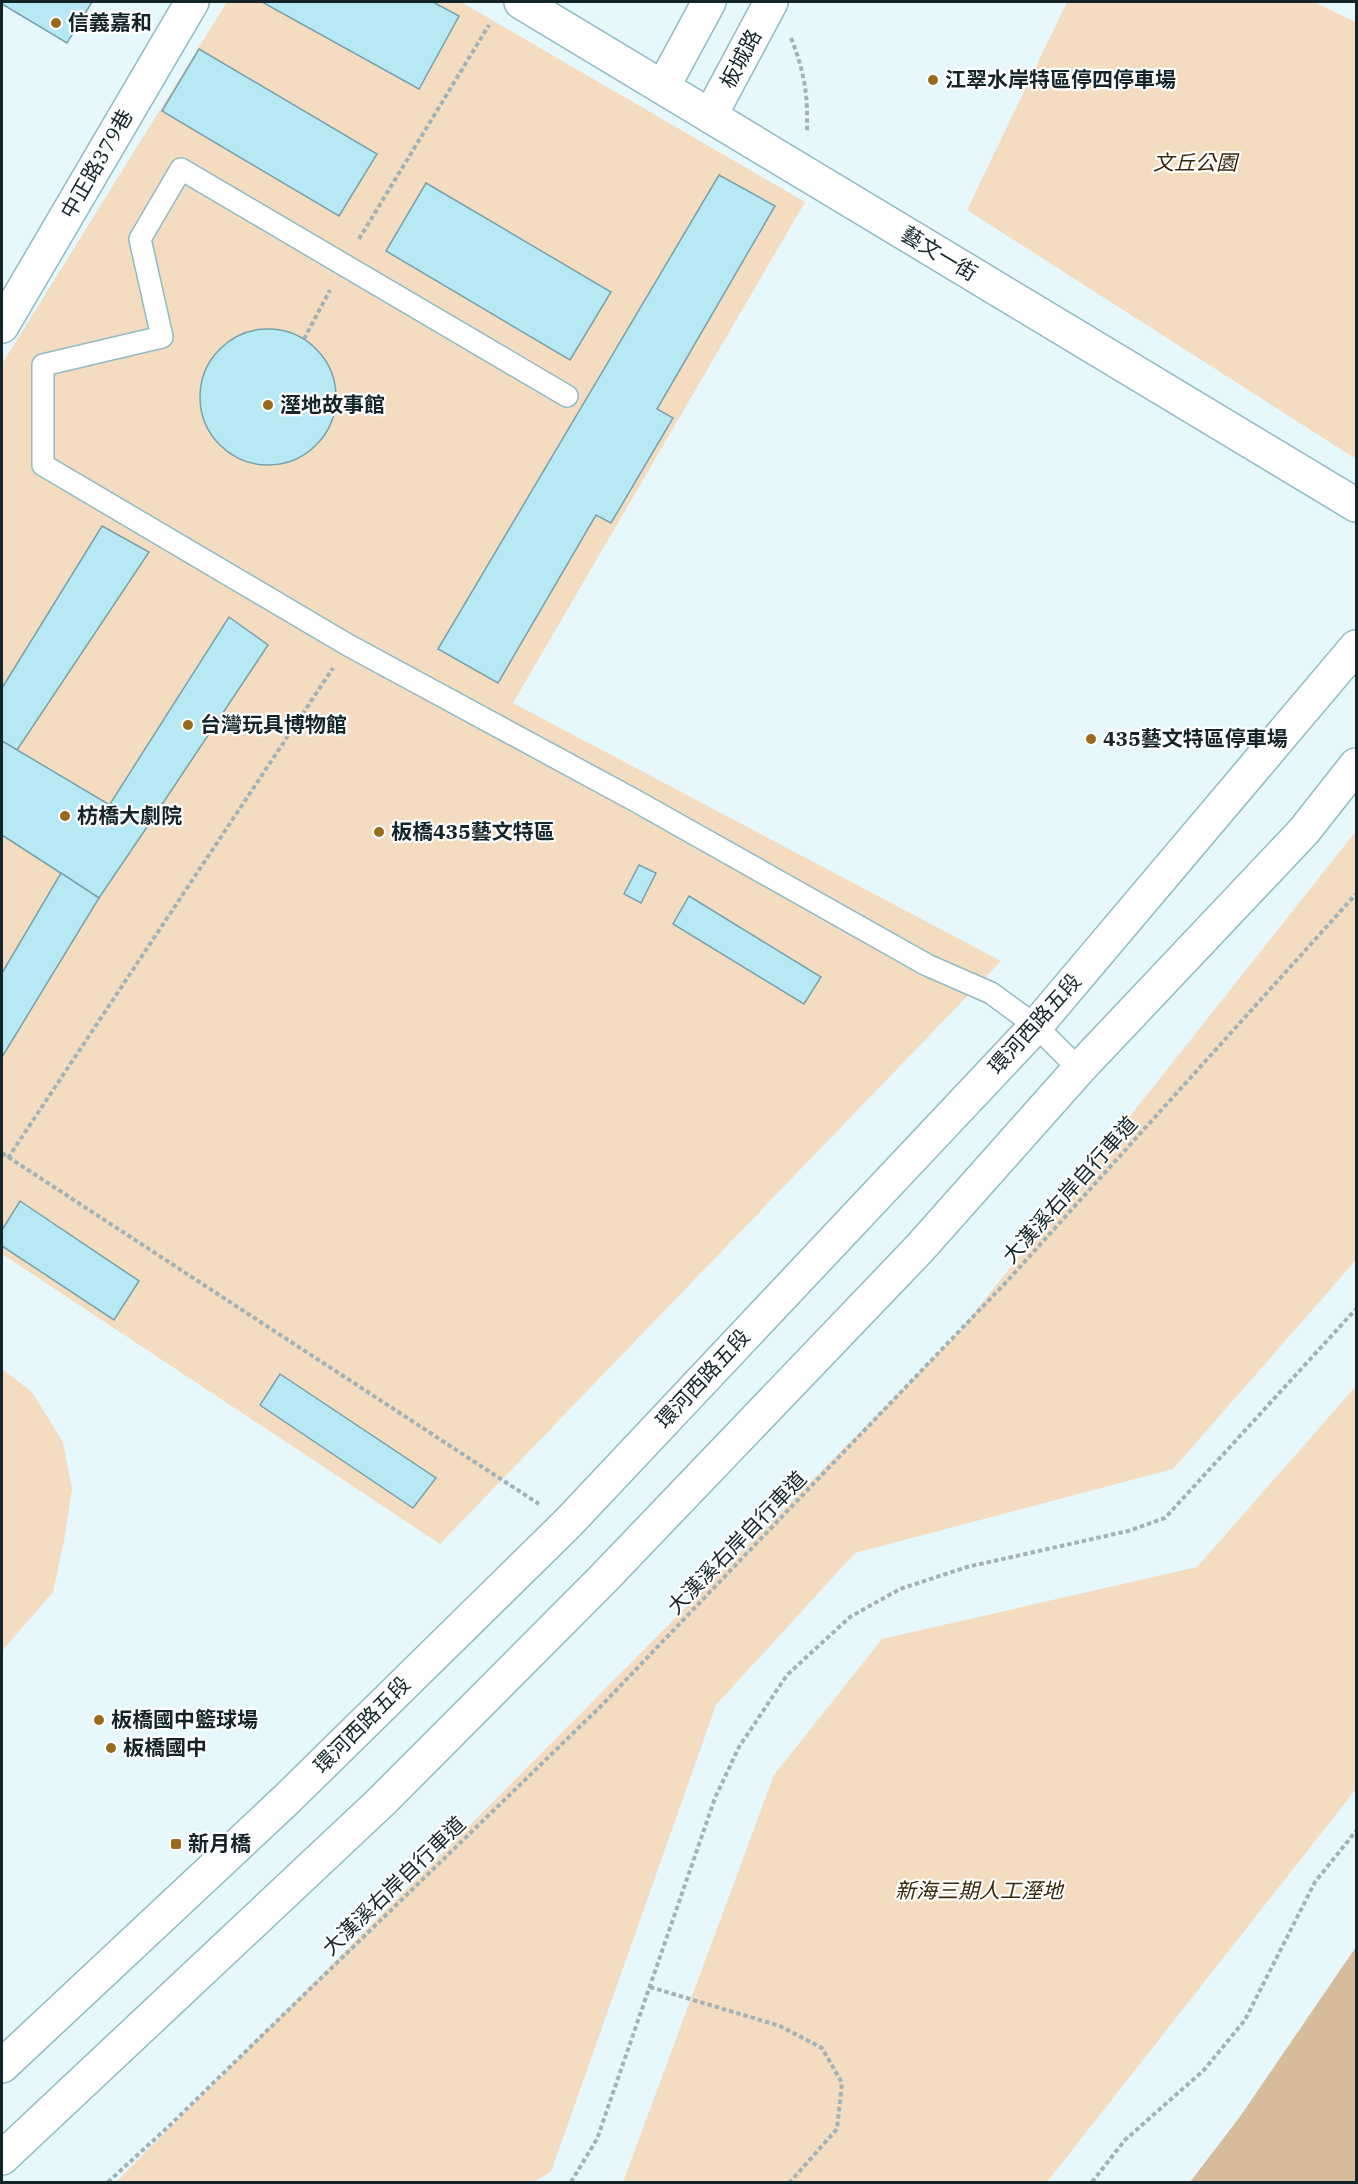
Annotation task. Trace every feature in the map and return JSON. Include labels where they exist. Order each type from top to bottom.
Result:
[{"type":"street","name":"中正路379巷","points":[[2,326],[192,2]]},
{"type":"street","name":"藝文一街","points":[[521,2],[1356,506]]},
{"type":"street","points":[[663,87],[709,2]]},
{"type":"street","name":"板城路","points":[[710,116],[771,2]]},
{"type":"street","name":"環河西路五段","points":[[2,2066],[287,1799],[568,1523],[1036,1026],[1356,647]]},
{"type":"street","points":[[2,2158],[382,1802],[602,1580],[888,1281],[1079,1069],[1304,831],[1356,765]]},
{"type":"lane","points":[[567,396],[181,169],[140,239],[162,337],[43,365],[43,465],[348,645],[636,801],[927,964],[991,993],[1036,1026],[1079,1069]]},
{"type":"path","points":[[304,339],[344,265],[489,25]]},
{"type":"path","points":[[791,37],[799,57],[808,96],[807,133]]},
{"type":"path","points":[[8,1158],[348,645]]},
{"type":"path","name":"大漢溪右岸自行車道","points":[[108,2182],[601,1707],[1010,1278],[1356,894]]},
{"type":"path","points":[[2,1154],[568,1523]]},
{"type":"path","points":[[571,2182],[597,2139],[715,1798],[739,1748],[787,1676],[850,1617],[900,1589],[967,1567],[1128,1531],[1165,1518],[1356,1309]]},
{"type":"path","points":[[1092,2182],[1125,2140],[1204,2070],[1245,2020],[1315,1882],[1356,1831]]},
{"type":"path","points":[[650,1987],[780,2026],[822,2048],[842,2083],[837,2129],[790,2182]]},
{"type":"green space","name":"板橋435藝文特區","points":[[227,2],[461,2],[805,202],[513,703],[1001,961],[440,1544],[2,1254],[2,364]]},
{"type":"green space","name":"文丘公園","points":[[1067,2],[1314,2],[1356,22],[1356,459],[967,210]]},
{"type":"green space","points":[[1356,831],[1356,1260],[1173,1469],[855,1553],[716,1705],[551,2172],[533,2182],[116,2182],[959,1332]]},
{"type":"green space","points":[[2,1369],[32,1392],[63,1442],[72,1489],[53,1592],[2,1651]]},
{"type":"green space","name":"新海三期人工溼地","points":[[1356,1386],[1356,1789],[1047,2182],[623,2182],[774,1775],[882,1639],[1197,1567]]},
{"type":"shaded area","points":[[1356,1947],[1356,2182],[1190,2182],[1239,2118]]},
{"type":"building","name":"信義嘉和","points":[[2,2],[92,2],[67,43]]},
{"type":"building","points":[[262,2],[433,2],[459,16],[419,89]]},
{"type":"building","points":[[199,49],[377,154],[339,216],[162,111]]},
{"type":"building","points":[[719,175],[775,206],[657,409],[673,418],[611,523],[596,515],[498,683],[438,649]]},
{"type":"building","points":[[426,183],[611,292],[570,360],[386,251]]},
{"type":"building","name":"溼地故事館","points":[[268,329],[294,335],[316,349],[330,371],[336,397],[330,423],[316,445],[294,459],[268,465],[242,459],[220,445],[206,423],[200,397],[206,371],[220,349],[242,335]]},
{"type":"building","points":[[102,526],[149,552],[17,750],[2,741],[2,688]]},
{"type":"building","name":"台灣玩具博物館","points":[[229,617],[268,645],[147,827],[110,804]]},
{"type":"building","name":"枋橋大劇院","points":[[2,741],[147,827],[99,898],[2,835]]},
{"type":"building","points":[[639,865],[656,873],[641,903],[624,894]]},
{"type":"building","points":[[61,873],[99,898],[2,1057],[2,973]]},
{"type":"building","points":[[689,896],[821,977],[804,1004],[673,924]]},
{"type":"building","points":[[20,1201],[139,1281],[114,1320],[2,1246],[2,1230]]},
{"type":"building","points":[[280,1374],[436,1478],[413,1508],[260,1405]]},
{"type":"place","name":"信義嘉和","points":[[56,23]]},
{"type":"place","name":"江翠水岸特區停四停車場","points":[[933,80]]},
{"type":"place","name":"溼地故事館","points":[[268,405]]},
{"type":"place","name":"台灣玩具博物館","points":[[188,725]]},
{"type":"place","name":"435藝文特區停車場","points":[[1091,739]]},
{"type":"place","name":"枋橋大劇院","points":[[65,816]]},
{"type":"place","name":"板橋435藝文特區","points":[[379,832]]},
{"type":"place","name":"板橋國中籃球場","points":[[99,1720]]},
{"type":"place","name":"板橋國中","points":[[111,1748]]},
{"type":"place","name":"新月橋","points":[[176,1844]]}]
